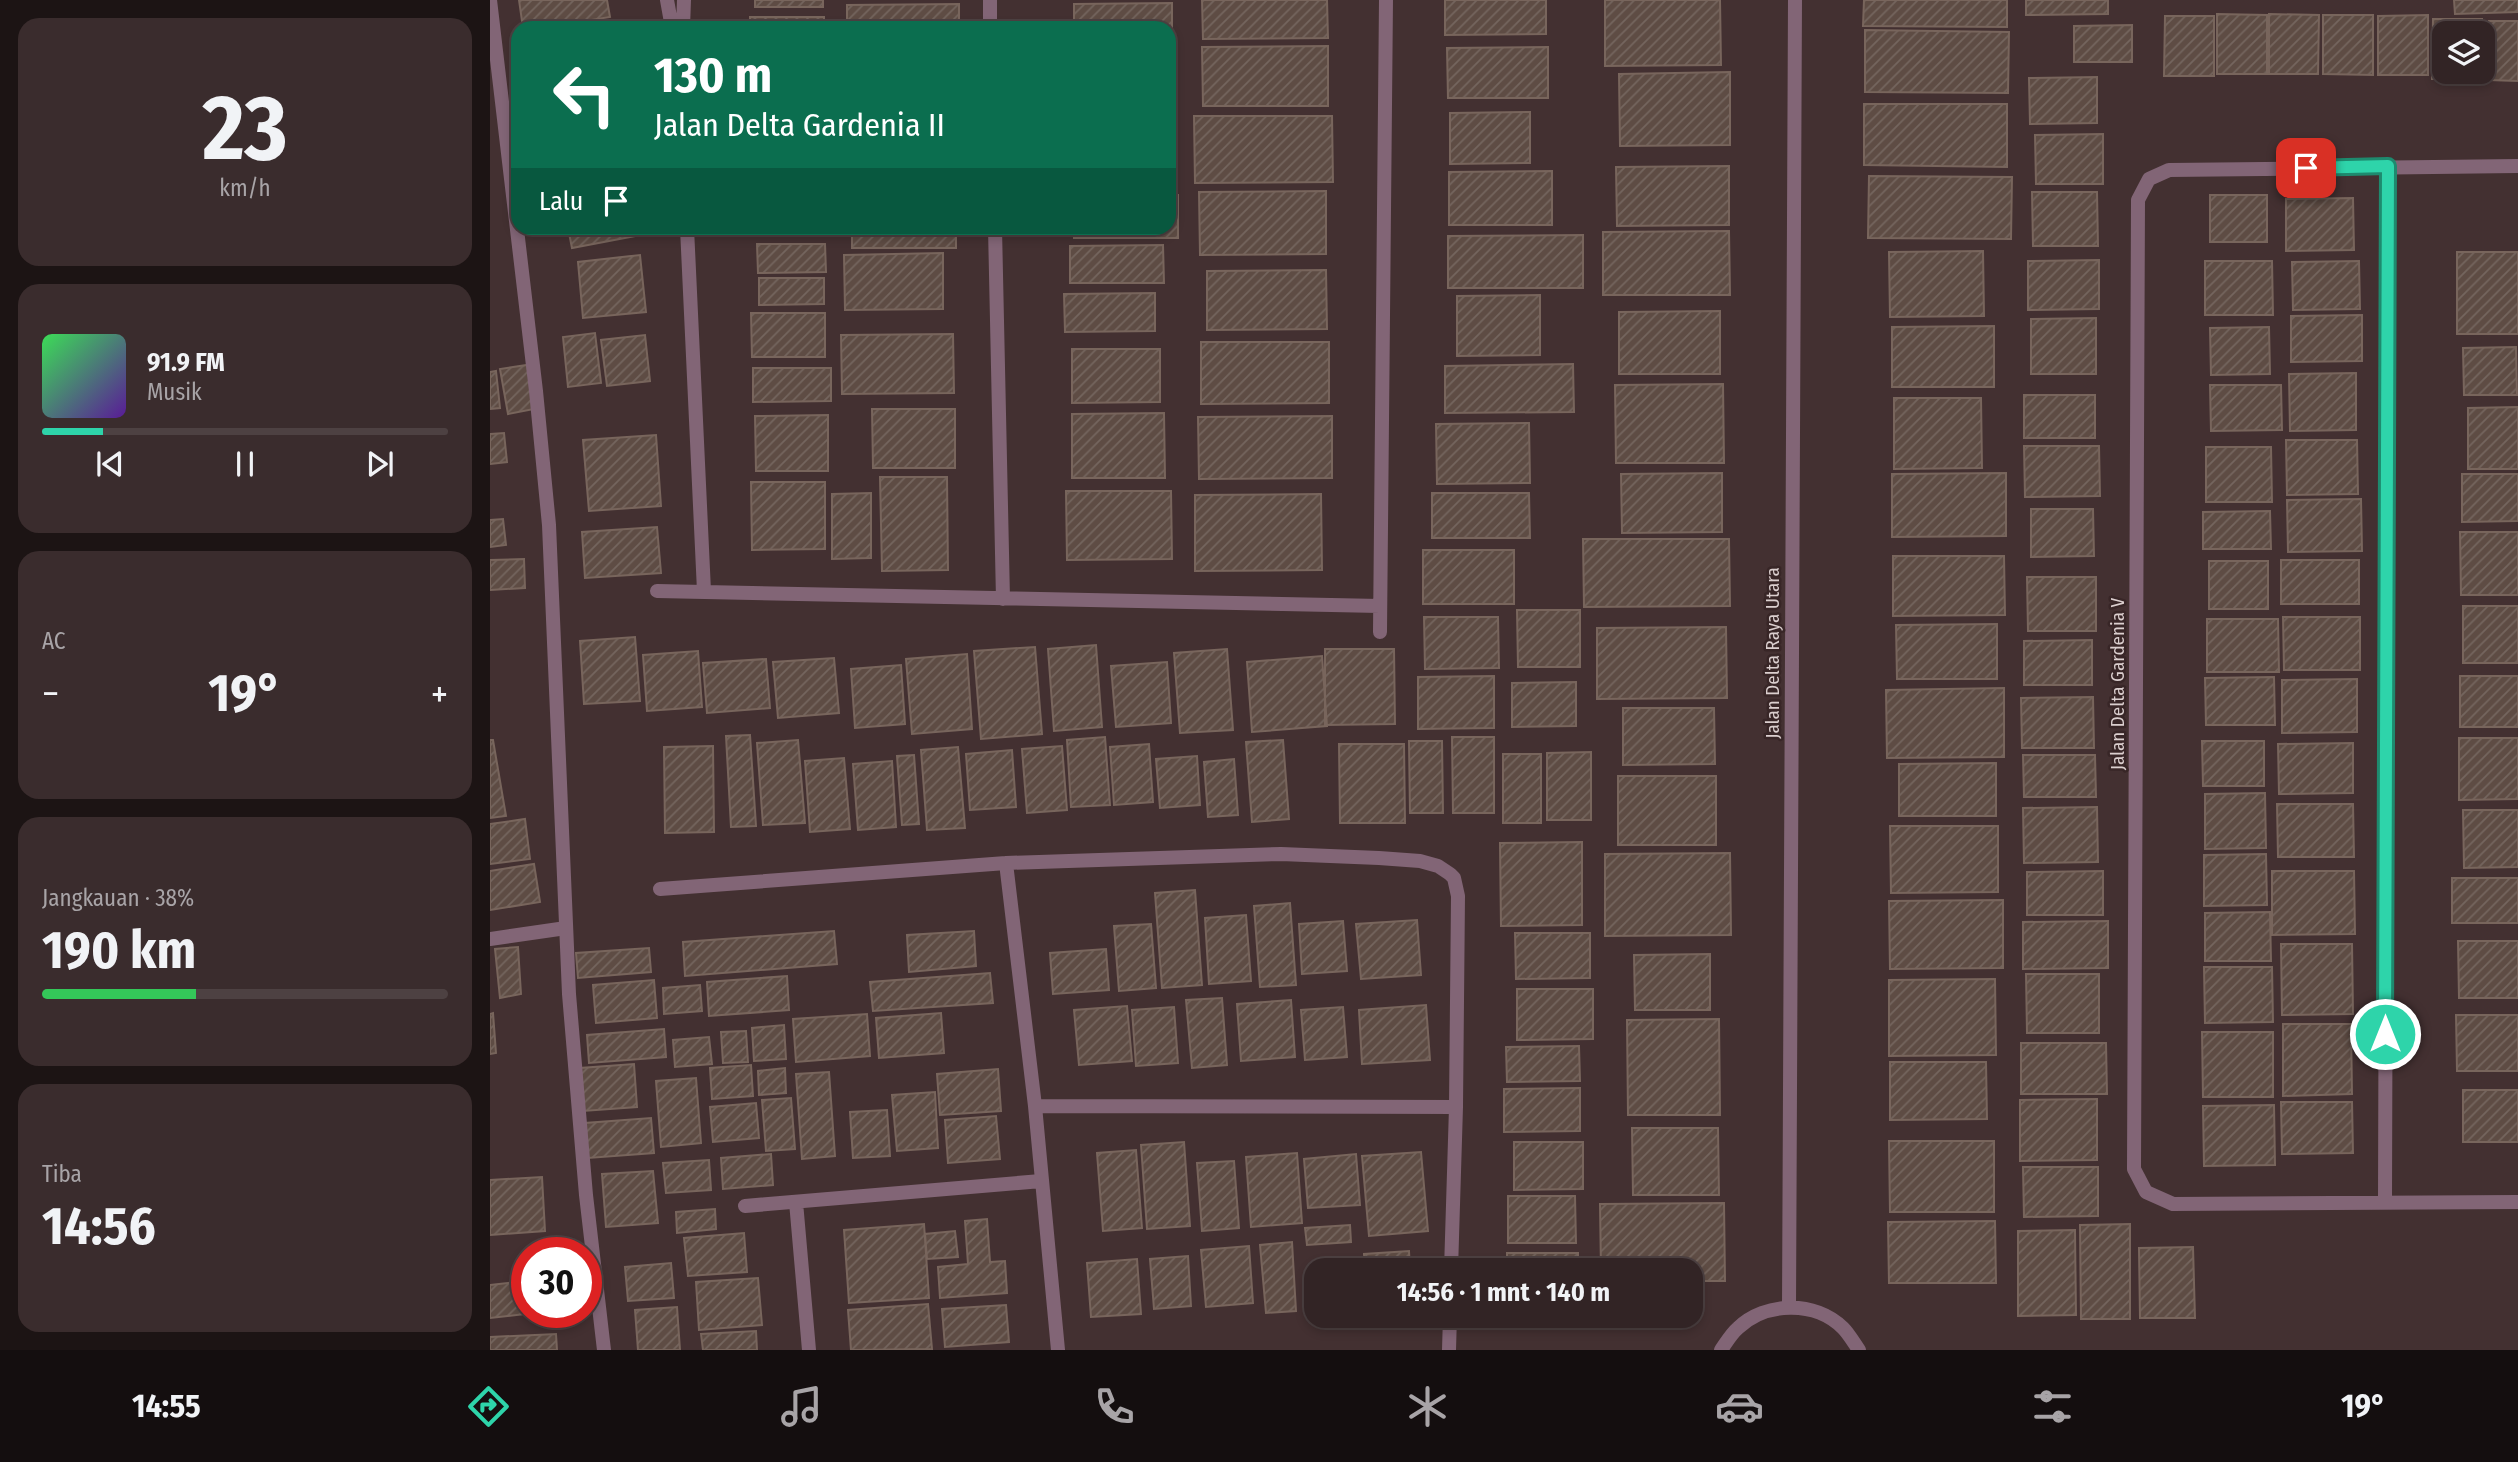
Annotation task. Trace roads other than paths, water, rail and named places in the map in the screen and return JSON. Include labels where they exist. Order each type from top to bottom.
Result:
[{"type":"street","points":[[490,0],[511,178]]},
{"type":"street","points":[[667,0],[671,21]]},
{"type":"street","points":[[682,21],[684,0]]},
{"type":"street","points":[[990,0],[990,21]]},
{"type":"street","points":[[1380,632],[1386,0]]},
{"type":"street","name":"Jalan Delta Raya Utara","points":[[1789,1307],[1795,0]]},
{"type":"street","points":[[2518,166],[2388,166],[2385,1202],[2518,1202]]},
{"type":"street","name":"Jalan Delta Gardenia V","points":[[2385,1202],[2173,1205],[2146,1192],[2134,1169],[2138,200],[2149,179],[2169,170],[2388,166]]},
{"type":"street","points":[[518,235],[549,525],[569,994],[585,1181],[604,1350]]},
{"type":"street","points":[[687,235],[704,592]]},
{"type":"street","points":[[995,235],[1003,600]]},
{"type":"street","points":[[657,591],[1380,606]]},
{"type":"street","points":[[660,889],[1006,863],[1281,854],[1420,861],[1445,869],[1454,878],[1458,896],[1451,1258]]},
{"type":"street","points":[[1006,863],[1035,1106],[1058,1350]]},
{"type":"street","points":[[490,939],[566,928]]},
{"type":"street","points":[[1035,1106],[1456,1107]]},
{"type":"street","points":[[745,1206],[1041,1181]]},
{"type":"street","points":[[796,1202],[809,1350]]},
{"type":"street","points":[[1721,1350],[1737,1328],[1761,1312],[1789,1307],[1817,1312],[1842,1326],[1859,1350]]},
{"type":"street","points":[[1449,1350],[1450,1328]]}]
